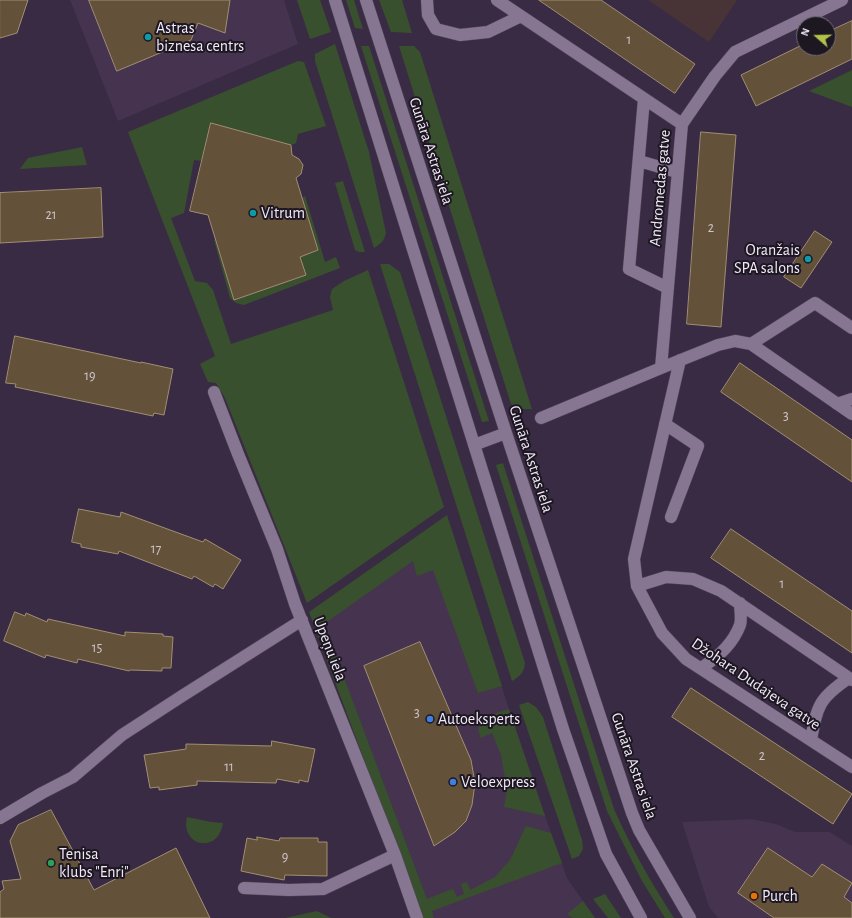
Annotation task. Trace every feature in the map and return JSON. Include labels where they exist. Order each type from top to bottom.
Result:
[{"type":"street","points":[[335,0],[564,729],[606,854],[641,918]]},
{"type":"street","name":"Gunāra Astras iela","points":[[366,0],[506,433],[632,813],[639,830],[690,918]]},
{"type":"street","points":[[427,0],[428,15],[436,29],[460,35],[488,32],[521,16]]},
{"type":"street","points":[[497,0],[682,124]]},
{"type":"street","name":"Andromedas gatve","points":[[661,368],[682,124],[715,76],[735,52],[842,0]]},
{"type":"street","points":[[644,99],[629,269],[668,288]]},
{"type":"street","points":[[639,161],[677,172]]},
{"type":"street","points":[[751,344],[815,302],[852,328]]},
{"type":"street","points":[[541,418],[680,360],[718,345],[735,341],[751,344],[852,414]]},
{"type":"street","name":"Džohara Dudajeva gatve","points":[[680,360],[634,559],[637,586],[662,633],[686,659],[852,767]]},
{"type":"street","name":"Upeņu iela","points":[[214,392],[278,549],[295,604],[343,729],[395,855],[417,918]]},
{"type":"street","points":[[838,404],[852,399]]},
{"type":"street","points":[[665,424],[698,446],[671,517]]},
{"type":"street","points":[[474,445],[506,433]]},
{"type":"street","points":[[637,586],[666,577],[693,579],[721,590],[850,679],[832,689],[822,701],[815,715],[811,740]]},
{"type":"street","points":[[701,668],[718,657],[731,641],[740,624],[740,604]]},
{"type":"street","points":[[0,818],[42,793],[74,777],[122,735],[302,620]]},
{"type":"street","points":[[244,888],[289,890],[322,889],[395,855]]},
{"type":"shaded area","points":[[70,0],[284,0],[298,44],[118,121]]},
{"type":"shaded area","points":[[648,0],[737,0],[709,42]]},
{"type":"shaded area","points":[[452,530],[509,709],[567,878],[595,918],[434,918],[322,620]]},
{"type":"shaded area","points":[[751,819],[776,824],[795,832],[830,832],[852,846],[852,918],[718,918],[709,907],[682,822]]},
{"type":"green space","points":[[297,0],[320,0],[331,32],[310,39]]},
{"type":"green space","points":[[346,0],[354,0],[363,29],[355,28]]},
{"type":"green space","points":[[379,0],[402,0],[412,33],[391,32]]},
{"type":"green space","points":[[335,44],[369,152],[386,233],[382,242],[374,248],[315,61],[315,54]]},
{"type":"green space","points":[[361,46],[369,46],[489,421],[482,422]]},
{"type":"green space","points":[[399,46],[414,46],[420,52],[532,409],[521,409],[511,404]]},
{"type":"green space","points":[[298,61],[304,62],[326,126],[298,134],[296,143],[291,145],[211,123],[202,161],[194,160],[184,213],[171,218],[195,281],[207,283],[213,290],[231,344],[333,310],[330,297],[332,289],[344,281],[368,270],[444,507],[307,603],[225,398],[216,383],[208,382],[200,364],[215,356],[128,132]]},
{"type":"green space","points":[[852,70],[852,107],[809,91]]},
{"type":"green space","points":[[82,147],[87,165],[20,169],[28,158]]},
{"type":"green space","points":[[343,181],[365,252],[355,250],[335,183]]},
{"type":"green space","points":[[305,196],[325,262],[336,257],[340,268],[244,305],[236,303],[230,298],[214,240],[234,300],[306,275],[300,257],[318,250],[302,198]]},
{"type":"green space","points":[[380,264],[389,264],[400,272],[525,663],[521,674],[512,681]]},
{"type":"green space","points":[[503,463],[614,809],[642,865],[674,918],[665,918],[642,881],[607,811],[496,465]]},
{"type":"green space","points":[[447,515],[502,686],[478,693],[433,570],[417,576],[413,561],[324,624],[427,899],[452,889],[457,897],[464,894],[461,884],[467,882],[470,890],[495,877],[510,860],[526,826],[551,833],[562,863],[432,911],[434,918],[423,918],[309,612]]},
{"type":"green space","points":[[528,702],[536,707],[543,717],[582,840],[583,849],[579,856],[572,859],[519,705]]},
{"type":"green space","points":[[509,709],[545,816],[504,807],[507,789],[501,755],[492,733],[481,738],[478,730],[483,717]]},
{"type":"green space","points":[[187,817],[223,823],[220,833],[215,839],[208,843],[201,843],[194,840],[189,835],[186,827]]},
{"type":"green space","points":[[605,894],[621,918],[608,918],[593,899]]},
{"type":"green space","points":[[583,901],[595,918],[573,918],[567,914]]},
{"type":"green space","points":[[317,911],[331,918],[285,918]]},
{"type":"building","points":[[0,0],[28,0],[17,33],[0,38]]},
{"type":"building","name":"Astras biznesa centrs","points":[[89,0],[230,0],[225,33],[198,23],[191,40],[117,71]]},
{"type":"building","points":[[539,0],[601,0],[695,64],[675,93]]},
{"type":"building","points":[[852,21],[852,59],[756,106],[741,75],[796,48],[796,56],[836,56],[836,28]]},
{"type":"building","name":"Vitrum","points":[[211,123],[291,145],[292,155],[299,159],[303,165],[301,174],[296,178],[318,250],[300,257],[306,275],[234,300],[208,215],[190,211]]},
{"type":"building","points":[[701,132],[736,135],[721,327],[687,324]]},
{"type":"building","points":[[101,188],[103,237],[0,243],[0,193]]},
{"type":"building","name":"Oranžais SPA salons","points":[[815,231],[832,242],[801,288],[784,277]]},
{"type":"building","points":[[15,336],[173,369],[164,415],[154,413],[153,416],[15,387],[16,384],[6,383]]},
{"type":"building","points":[[740,363],[852,440],[852,482],[721,392]]},
{"type":"building","points":[[79,509],[120,517],[121,512],[203,542],[205,539],[241,560],[223,589],[215,584],[213,587],[194,576],[192,579],[119,551],[118,554],[81,547],[81,544],[72,542]]},
{"type":"building","points":[[731,529],[852,611],[852,653],[711,558]]},
{"type":"building","points":[[15,612],[25,616],[26,613],[47,622],[48,619],[125,636],[125,632],[163,634],[163,636],[173,637],[171,668],[162,668],[162,671],[129,671],[78,659],[77,663],[46,655],[45,658],[4,641]]},
{"type":"building","points":[[420,642],[471,760],[475,783],[472,805],[466,821],[455,832],[434,846],[364,666]]},
{"type":"building","points":[[691,688],[852,794],[833,824],[672,717]]},
{"type":"building","points":[[272,741],[315,749],[308,782],[299,780],[299,783],[277,779],[276,783],[197,781],[197,785],[159,790],[159,787],[150,788],[144,755],[186,749],[186,744],[271,746]]},
{"type":"building","name":"Tenisa klubs \"Enri\"","points":[[51,810],[94,890],[176,848],[210,918],[0,918],[0,892],[4,889],[2,881],[21,879],[10,841],[18,825]]},
{"type":"building","points":[[257,837],[279,841],[280,838],[318,838],[318,842],[327,842],[327,876],[285,875],[284,880],[241,871],[247,838],[257,840]]},
{"type":"building","points":[[768,848],[812,877],[822,864],[852,883],[844,897],[852,903],[852,918],[774,918],[738,893]]},
{"type":"place","name":"Astras biznesa centrs","points":[[148,37]]},
{"type":"place","name":"Vitrum","points":[[253,213]]},
{"type":"place","name":"Oranžais SPA salons","points":[[808,259]]},
{"type":"place","name":"Autoeksperts","points":[[430,719]]},
{"type":"place","name":"Veloexpress","points":[[453,782]]},
{"type":"place","name":"Tenisa klubs \"Enri\"","points":[[51,863]]},
{"type":"place","name":"Purch","points":[[754,896]]}]
